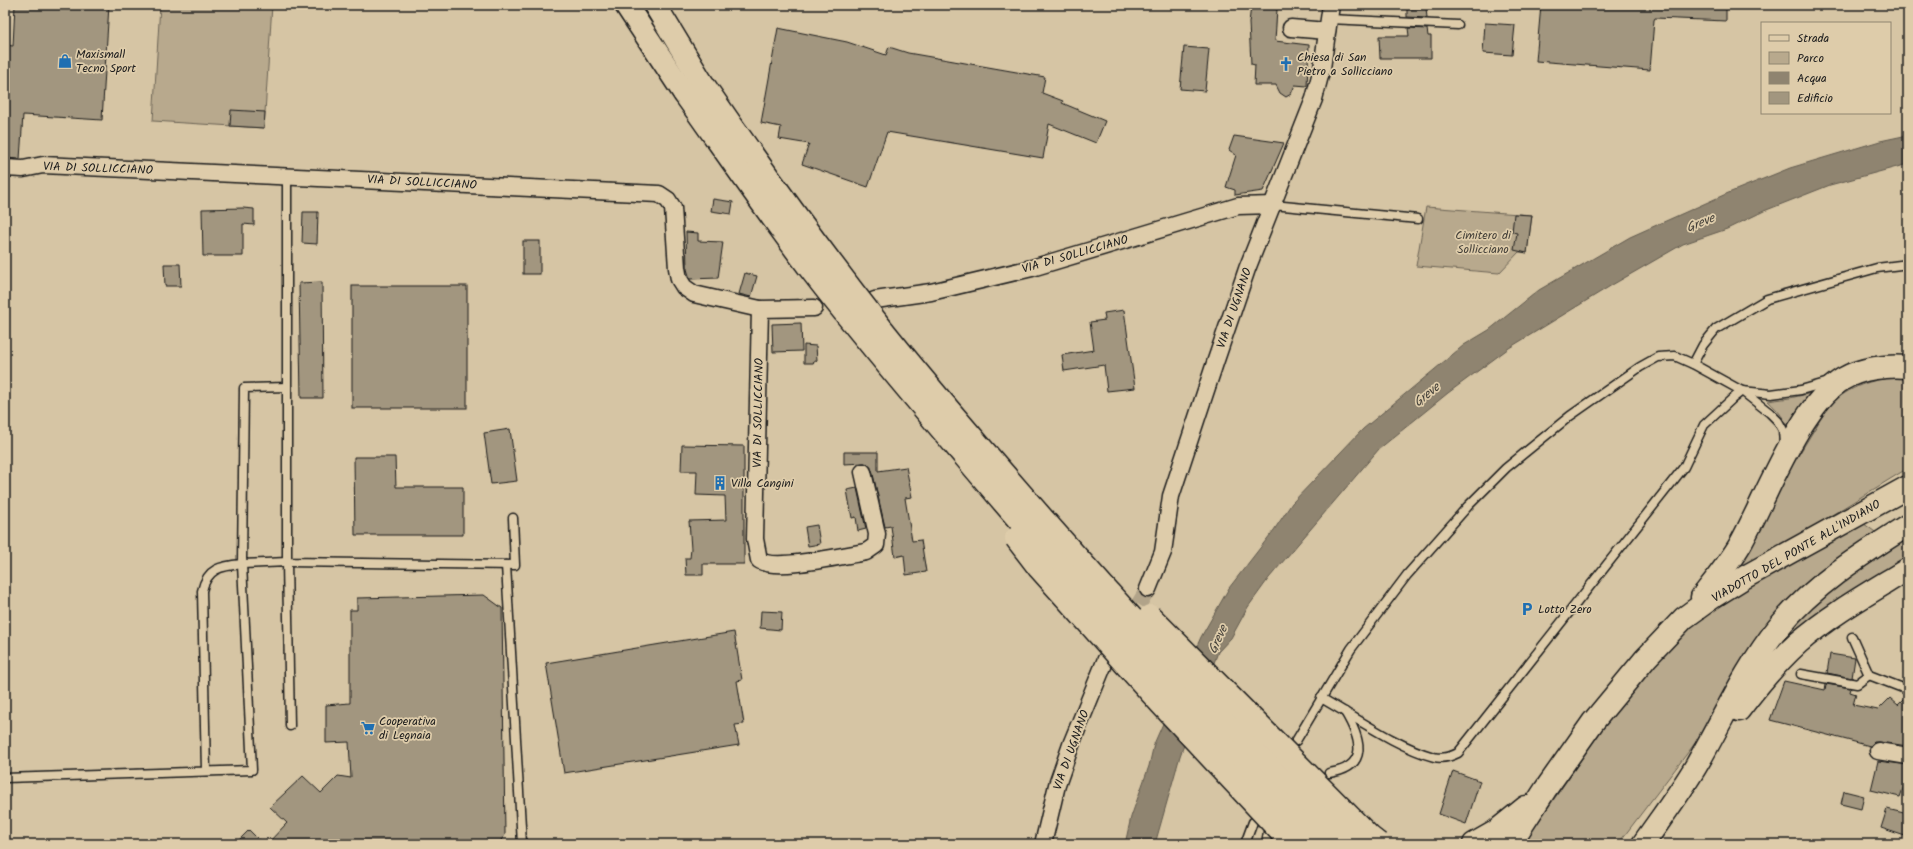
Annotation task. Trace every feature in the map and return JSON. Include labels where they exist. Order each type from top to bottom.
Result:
[{"type":"highway","points":[[626,5],[692,87],[763,171],[871,331],[1039,568],[1161,704],[1292,844]]},
{"type":"highway","points":[[655,5],[692,87]]},
{"type":"highway","points":[[871,331],[1084,596],[1214,735],[1321,844]]},
{"type":"highway","points":[[871,331],[940,399],[1097,579],[1224,716],[1348,844]]},
{"type":"highway","points":[[871,331],[1041,496],[1141,606],[1370,838],[1379,844]]},
{"type":"highway","points":[[1684,618],[1721,573],[1741,543],[1785,456],[1809,413],[1821,398],[1843,378],[1884,366],[1908,367]]},
{"type":"highway","name":"VIADOTTO DEL PONTE ALL'INDIANO","points":[[1510,843],[1593,722],[1646,658],[1684,618],[1713,597],[1745,577],[1908,487]]},
{"type":"highway","points":[[1627,844],[1680,765],[1779,627],[1816,589],[1860,556],[1908,525]]},
{"type":"highway","points":[[1644,844],[1696,766],[1759,684],[1788,652],[1825,622],[1908,569]]},
{"type":"highway","points":[[1696,766],[1747,672]]},
{"type":"highway","points":[[1474,844],[1483,840],[1512,819],[1545,790]]},
{"type":"street","points":[[1291,28],[1329,18]]},
{"type":"street","name":"VIA DI UGNANO","points":[[1148,589],[1161,559],[1170,501],[1182,460],[1247,269],[1314,99],[1322,68],[1329,18]]},
{"type":"street","name":"VIA DI SOLLICCIANO","points":[[5,168],[23,169],[43,165],[659,194],[668,200],[673,208],[677,268],[679,279],[684,287],[694,294],[760,309],[814,308]]},
{"type":"street","name":"VIA DI SOLLICCIANO","points":[[875,300],[931,292],[1032,268],[1238,206],[1273,205]]},
{"type":"street","name":"VIA DI SOLLICCIANO","points":[[760,309],[755,539],[760,560],[765,564],[780,566],[866,552],[876,546],[877,534],[863,472]]},
{"type":"street","name":"VIA DI UGNANO","points":[[1043,844],[1059,780],[1072,742],[1106,659]]},
{"type":"street","points":[[1878,751],[1908,756]]},
{"type":"lane","points":[[1329,18],[1458,25]]},
{"type":"lane","points":[[287,176],[287,562],[290,726]]},
{"type":"lane","points":[[1273,205],[1418,219]]},
{"type":"lane","points":[[1693,364],[1703,345],[1716,329],[1767,299],[1877,268],[1908,264]]},
{"type":"lane","points":[[1296,741],[1351,649],[1406,575],[1468,506],[1506,468],[1570,416],[1640,367],[1658,358],[1675,356],[1693,364],[1742,391],[1778,420],[1782,430],[1785,456]]},
{"type":"lane","points":[[1321,698],[1406,746],[1435,757],[1449,757],[1458,753],[1684,467],[1704,425],[1732,398],[1742,391],[1778,393],[1800,390],[1843,378]]},
{"type":"lane","points":[[5,778],[252,770],[242,564],[244,388],[287,387]]},
{"type":"lane","points":[[206,771],[202,592],[205,580],[214,570],[224,566],[242,564],[287,562],[515,565],[513,518]]},
{"type":"lane","points":[[506,565],[522,844]]},
{"type":"lane","points":[[1852,637],[1870,674],[1908,690]]},
{"type":"lane","points":[[1801,674],[1857,684],[1870,674]]},
{"type":"lane","points":[[1329,773],[1350,766],[1359,754],[1358,738],[1344,712]]},
{"type":"lane","points":[[1245,844],[1253,822]]},
{"type":"lane","points":[[1266,844],[1268,832]]},
{"type":"shaded area","points":[[1672,837],[1701,844],[1667,844]]},
{"type":"green space","points":[[160,5],[272,5],[264,128],[153,121]]},
{"type":"green space","name":"Cimitero di Sollicciano","points":[[1426,207],[1532,215],[1527,253],[1519,252],[1499,273],[1416,266]]},
{"type":"green space","points":[[1898,377],[1908,378],[1908,468],[1728,579],[1766,508],[1830,404],[1845,393],[1861,385]]},
{"type":"green space","points":[[1812,393],[1790,433],[1781,416],[1768,401]]},
{"type":"green space","points":[[1860,521],[1878,534],[1837,562],[1728,700],[1618,844],[1523,844],[1603,728],[1668,649],[1694,624],[1729,594]]},
{"type":"green space","points":[[1908,538],[1908,557],[1854,590],[1784,642],[1804,616],[1837,586]]},
{"type":"water","name":"Greve","points":[[1908,135],[1908,164],[1830,185],[1764,211],[1727,229],[1683,244],[1612,285],[1509,348],[1448,393],[1379,449],[1269,578],[1248,607],[1231,638],[1218,652],[1180,756],[1155,844],[1125,844],[1131,817],[1149,766],[1154,744],[1201,637],[1229,588],[1274,530],[1292,503],[1363,429],[1464,345],[1489,330],[1539,290],[1630,237],[1726,194],[1790,168],[1880,141]]},
{"type":"building","name":"Maxismall Tecno Sport","points":[[15,5],[109,5],[102,120],[23,115],[20,159],[5,158],[5,45],[13,46]]},
{"type":"building","points":[[1541,5],[1726,5],[1726,21],[1655,18],[1650,70],[1536,61]]},
{"type":"building","points":[[1251,6],[1277,9],[1275,41],[1309,45],[1307,86],[1295,85],[1291,94],[1286,97],[1280,93],[1276,85],[1254,85],[1255,65],[1251,64],[1249,23]]},
{"type":"building","points":[[1426,8],[1427,18],[1407,17],[1407,9]]},
{"type":"building","points":[[1485,23],[1515,25],[1512,55],[1483,53]]},
{"type":"building","points":[[778,28],[847,42],[886,55],[889,47],[908,53],[1045,77],[1042,93],[1063,101],[1062,103],[1105,121],[1096,143],[1049,124],[1043,158],[887,132],[868,187],[802,164],[809,144],[779,139],[781,127],[761,123]]},
{"type":"building","points":[[1408,28],[1427,29],[1428,36],[1431,36],[1431,58],[1380,58],[1379,36],[1409,36]]},
{"type":"building","points":[[1184,47],[1209,49],[1205,91],[1180,89]]},
{"type":"building","points":[[231,110],[265,112],[264,128],[230,126]]},
{"type":"building","points":[[1234,136],[1284,143],[1263,191],[1235,195],[1235,190],[1226,187],[1236,155],[1229,150]]},
{"type":"building","points":[[713,199],[733,202],[731,214],[711,211]]},
{"type":"building","points":[[202,209],[254,209],[254,225],[243,224],[243,256],[203,256]]},
{"type":"building","points":[[303,212],[318,212],[317,244],[302,243]]},
{"type":"building","points":[[1514,214],[1532,215],[1527,253],[1514,250],[1517,233],[1512,232]]},
{"type":"building","points":[[686,232],[698,233],[698,241],[723,242],[718,278],[690,279],[687,269]]},
{"type":"building","points":[[523,241],[540,241],[540,274],[523,274]]},
{"type":"building","points":[[164,264],[180,264],[181,286],[165,286]]},
{"type":"building","points":[[745,273],[757,276],[751,297],[739,294]]},
{"type":"building","points":[[322,282],[323,398],[301,398],[299,283]]},
{"type":"building","points":[[352,286],[467,286],[467,408],[352,408]]},
{"type":"building","points":[[1124,310],[1135,388],[1107,391],[1104,365],[1064,371],[1062,355],[1094,350],[1090,322],[1105,320],[1104,313]]},
{"type":"building","points":[[801,323],[802,351],[773,352],[772,324]]},
{"type":"building","points":[[804,345],[816,346],[817,360],[813,363],[804,363]]},
{"type":"building","points":[[510,429],[517,481],[491,484],[484,433]]},
{"type":"building","points":[[682,445],[744,446],[744,564],[703,564],[703,575],[686,575],[685,558],[690,558],[691,549],[689,521],[726,520],[725,496],[696,495],[697,471],[681,471]]},
{"type":"building","points":[[844,452],[878,452],[878,471],[906,467],[912,497],[905,498],[912,541],[921,540],[926,572],[906,575],[904,555],[895,557],[891,526],[885,527],[872,470],[865,463],[844,464]]},
{"type":"building","points":[[354,457],[395,457],[396,487],[463,487],[463,535],[355,535]]},
{"type":"building","points":[[857,488],[866,529],[858,531],[856,517],[852,518],[847,490]]},
{"type":"building","points":[[817,525],[820,544],[808,546],[805,527]]},
{"type":"building","points":[[484,595],[502,608],[505,835],[498,844],[267,844],[287,823],[270,807],[303,776],[321,793],[338,776],[351,778],[349,742],[326,743],[326,705],[350,703],[350,610],[357,610],[357,598]]},
{"type":"building","points":[[761,611],[782,612],[781,630],[760,628]]},
{"type":"building","points":[[734,632],[742,680],[737,681],[744,724],[735,725],[739,745],[564,773],[546,663]]},
{"type":"building","points":[[1830,654],[1855,658],[1852,678],[1827,673]]},
{"type":"building","points":[[1784,681],[1825,690],[1826,684],[1851,688],[1850,692],[1856,694],[1853,705],[1878,710],[1890,698],[1898,705],[1908,695],[1908,746],[1874,742],[1870,746],[1770,720]]},
{"type":"building","points":[[1878,761],[1908,765],[1908,787],[1904,786],[1900,797],[1871,790]]},
{"type":"building","points":[[1453,771],[1480,781],[1466,824],[1439,814]]},
{"type":"building","points":[[1844,791],[1864,796],[1861,809],[1841,804]]},
{"type":"building","points":[[1887,809],[1908,814],[1908,837],[1881,828]]},
{"type":"building","points":[[249,830],[263,844],[235,844]]},
{"type":"tunnel","points":[[1126,625],[1148,589]]},
{"type":"place","name":"Maxismall Tecno Sport","points":[[65,61]]},
{"type":"place","name":"Chiesa di San Pietro a Sollicciano","points":[[1286,64]]},
{"type":"place","name":"Villa Cangini","points":[[720,483]]},
{"type":"place","name":"Lotto Zero","points":[[1527,609]]},
{"type":"place","name":"Cooperativa di Legnaia","points":[[368,728]]}]
